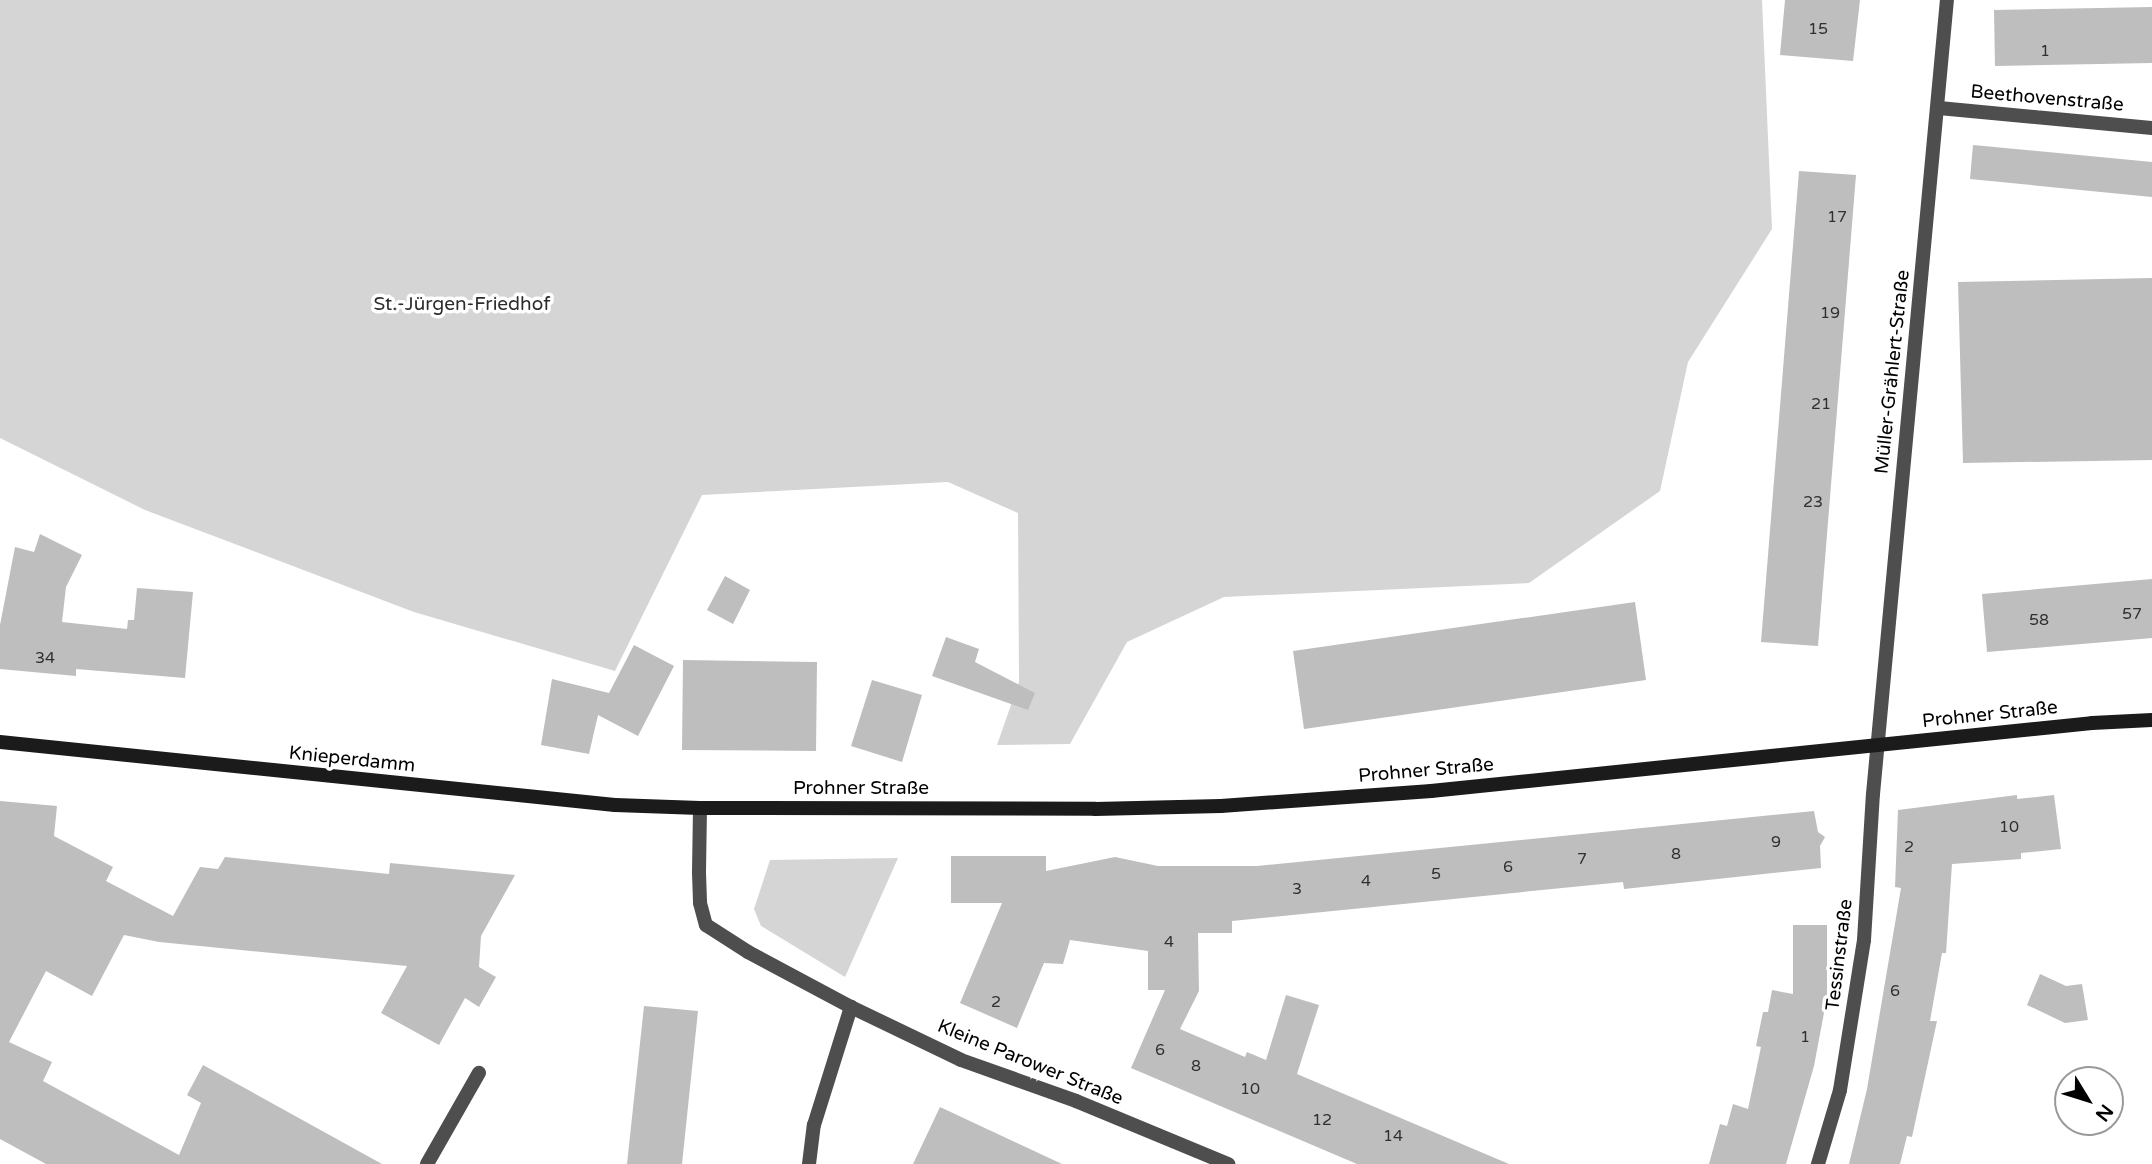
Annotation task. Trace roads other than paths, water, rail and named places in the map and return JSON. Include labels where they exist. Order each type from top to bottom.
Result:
[{"type":"main road","name":"Prohner Straße","points":[[700,808],[1221,806],[1431,791],[2092,723],[2152,720]]},
{"type":"main road","name":"Knieperdamm","points":[[0,742],[540,799],[700,808]]},
{"type":"street","name":"Müller-Grählert-Straße","points":[[1878,747],[1899,496],[1939,108],[1947,0]]},
{"type":"street","name":"Beethovenstraße","points":[[1939,108],[2152,128]]},
{"type":"street","name":"Tessinstraße","points":[[1818,1164],[1840,1090],[1864,940],[1878,747]]},
{"type":"street","name":"Kleine Parower Straße","points":[[700,808],[700,903],[706,925],[748,952],[851,1007],[961,1060],[1076,1101],[1228,1164]]},
{"type":"street","points":[[809,1164],[814,1125],[851,1007]]},
{"type":"street","points":[[427,1164],[479,1073]]},
{"type":"park label","name":"St.-Jürgen-Friedhof","points":[[462,305]]}]
